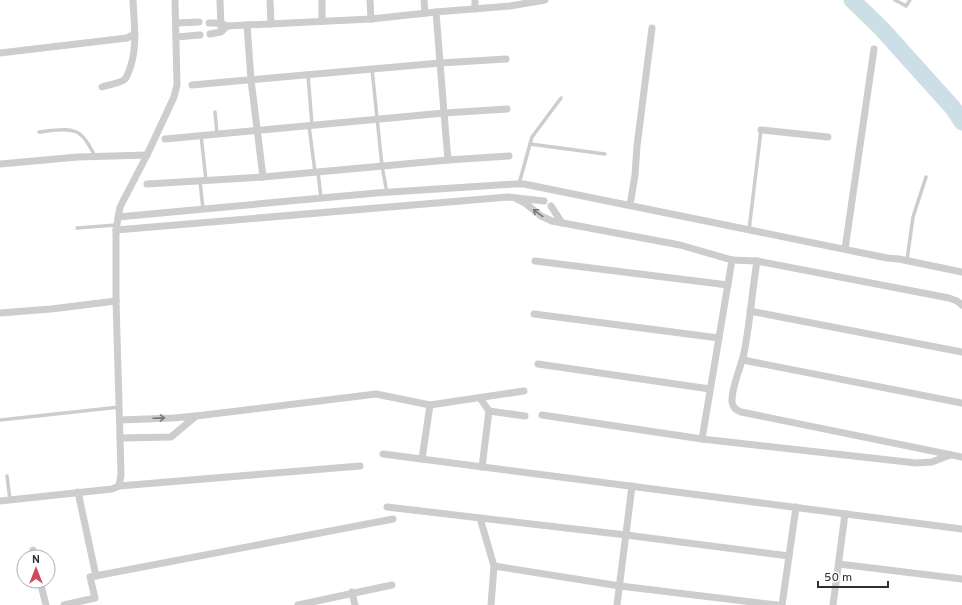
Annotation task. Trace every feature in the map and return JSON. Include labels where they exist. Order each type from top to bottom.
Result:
[{"type":"street","points":[[102,87],[125,80],[130,68],[134,54],[135,34],[133,0]]},
{"type":"street","points":[[119,486],[120,407],[116,301],[116,227],[120,207],[174,97],[177,85],[175,0]]},
{"type":"street","points":[[210,34],[221,32],[224,25],[220,0]]},
{"type":"street","points":[[270,0],[271,24]]},
{"type":"street","points":[[322,0],[322,21]]},
{"type":"street","points":[[370,0],[371,18]]},
{"type":"street","points":[[424,0],[425,13]]},
{"type":"street","points":[[475,0],[475,9]]},
{"type":"street","points":[[209,22],[224,25],[247,25],[371,18],[510,6],[525,2],[545,0]]},
{"type":"street","points":[[436,12],[448,160]]},
{"type":"street","points":[[176,23],[199,22]]},
{"type":"street","points":[[247,25],[251,80],[263,177]]},
{"type":"street","points":[[630,205],[635,175],[637,146],[652,28]]},
{"type":"street","points":[[0,53],[127,38],[135,34]]},
{"type":"street","points":[[176,37],[200,35]]},
{"type":"street","points":[[845,249],[874,49]]},
{"type":"street","points":[[192,85],[506,59]]},
{"type":"street","points":[[165,139],[444,113],[507,109]]},
{"type":"street","points":[[761,130],[828,137]]},
{"type":"street","points":[[0,164],[95,156],[146,155]]},
{"type":"street","points":[[147,184],[263,177],[448,160],[510,156]]},
{"type":"street","points":[[118,217],[321,198],[519,184],[962,272]]},
{"type":"street","points":[[116,227],[500,198],[544,201]]},
{"type":"street","points":[[517,199],[525,203],[541,216],[552,221],[680,245],[732,260],[757,261],[949,298],[962,305]]},
{"type":"street","points":[[551,206],[562,223]]},
{"type":"street","points":[[702,439],[732,260]]},
{"type":"street","points":[[535,261],[728,285]]},
{"type":"street","points":[[757,261],[743,360],[732,394],[732,405],[735,410],[962,457]]},
{"type":"street","points":[[0,313],[51,309],[116,301]]},
{"type":"street","points":[[750,311],[962,352]]},
{"type":"street","points":[[534,314],[719,338]]},
{"type":"street","points":[[743,360],[962,403]]},
{"type":"street","points":[[538,364],[710,389]]},
{"type":"street","points":[[120,420],[196,416],[376,394],[430,406],[524,391]]},
{"type":"street","points":[[480,398],[489,411],[482,467]]},
{"type":"street","points":[[422,459],[430,406]]},
{"type":"street","points":[[489,411],[525,416]]},
{"type":"street","points":[[542,415],[702,439],[916,463],[932,462],[950,455]]},
{"type":"street","points":[[120,438],[171,438],[196,416]]},
{"type":"street","points":[[383,454],[962,529]]},
{"type":"street","points":[[0,501],[112,489],[119,486],[360,466]]},
{"type":"street","points":[[617,605],[632,486]]},
{"type":"street","points":[[78,492],[96,576]]},
{"type":"street","points":[[387,507],[789,556]]},
{"type":"street","points":[[782,605],[796,507]]},
{"type":"street","points":[[833,605],[845,514]]},
{"type":"street","points":[[480,518],[494,566],[491,605]]},
{"type":"street","points":[[64,605],[95,598],[90,577],[393,519]]},
{"type":"street","points":[[838,564],[962,579]]},
{"type":"street","points":[[494,566],[620,586],[777,605]]},
{"type":"street","points":[[298,605],[352,592],[392,585]]},
{"type":"street","points":[[42,589],[46,605]]},
{"type":"street","points":[[352,592],[355,605]]},
{"type":"lane","points":[[895,0],[906,6],[910,0]]},
{"type":"lane","points":[[372,69],[382,166],[387,193]]},
{"type":"lane","points":[[308,75],[311,125],[316,172],[321,198]]},
{"type":"lane","points":[[519,184],[530,144],[535,133],[561,98]]},
{"type":"lane","points":[[215,112],[217,134]]},
{"type":"lane","points":[[39,132],[74,130],[80,134],[95,156]]},
{"type":"lane","points":[[749,230],[761,130]]},
{"type":"lane","points":[[201,135],[203,209]]},
{"type":"lane","points":[[530,144],[605,154]]},
{"type":"lane","points":[[907,261],[913,217],[926,177]]},
{"type":"lane","points":[[77,228],[116,227]]},
{"type":"lane","points":[[0,420],[120,407]]},
{"type":"lane","points":[[7,476],[10,500]]},
{"type":"waterway","points":[[852,0],[881,28],[953,108],[962,122]]}]
